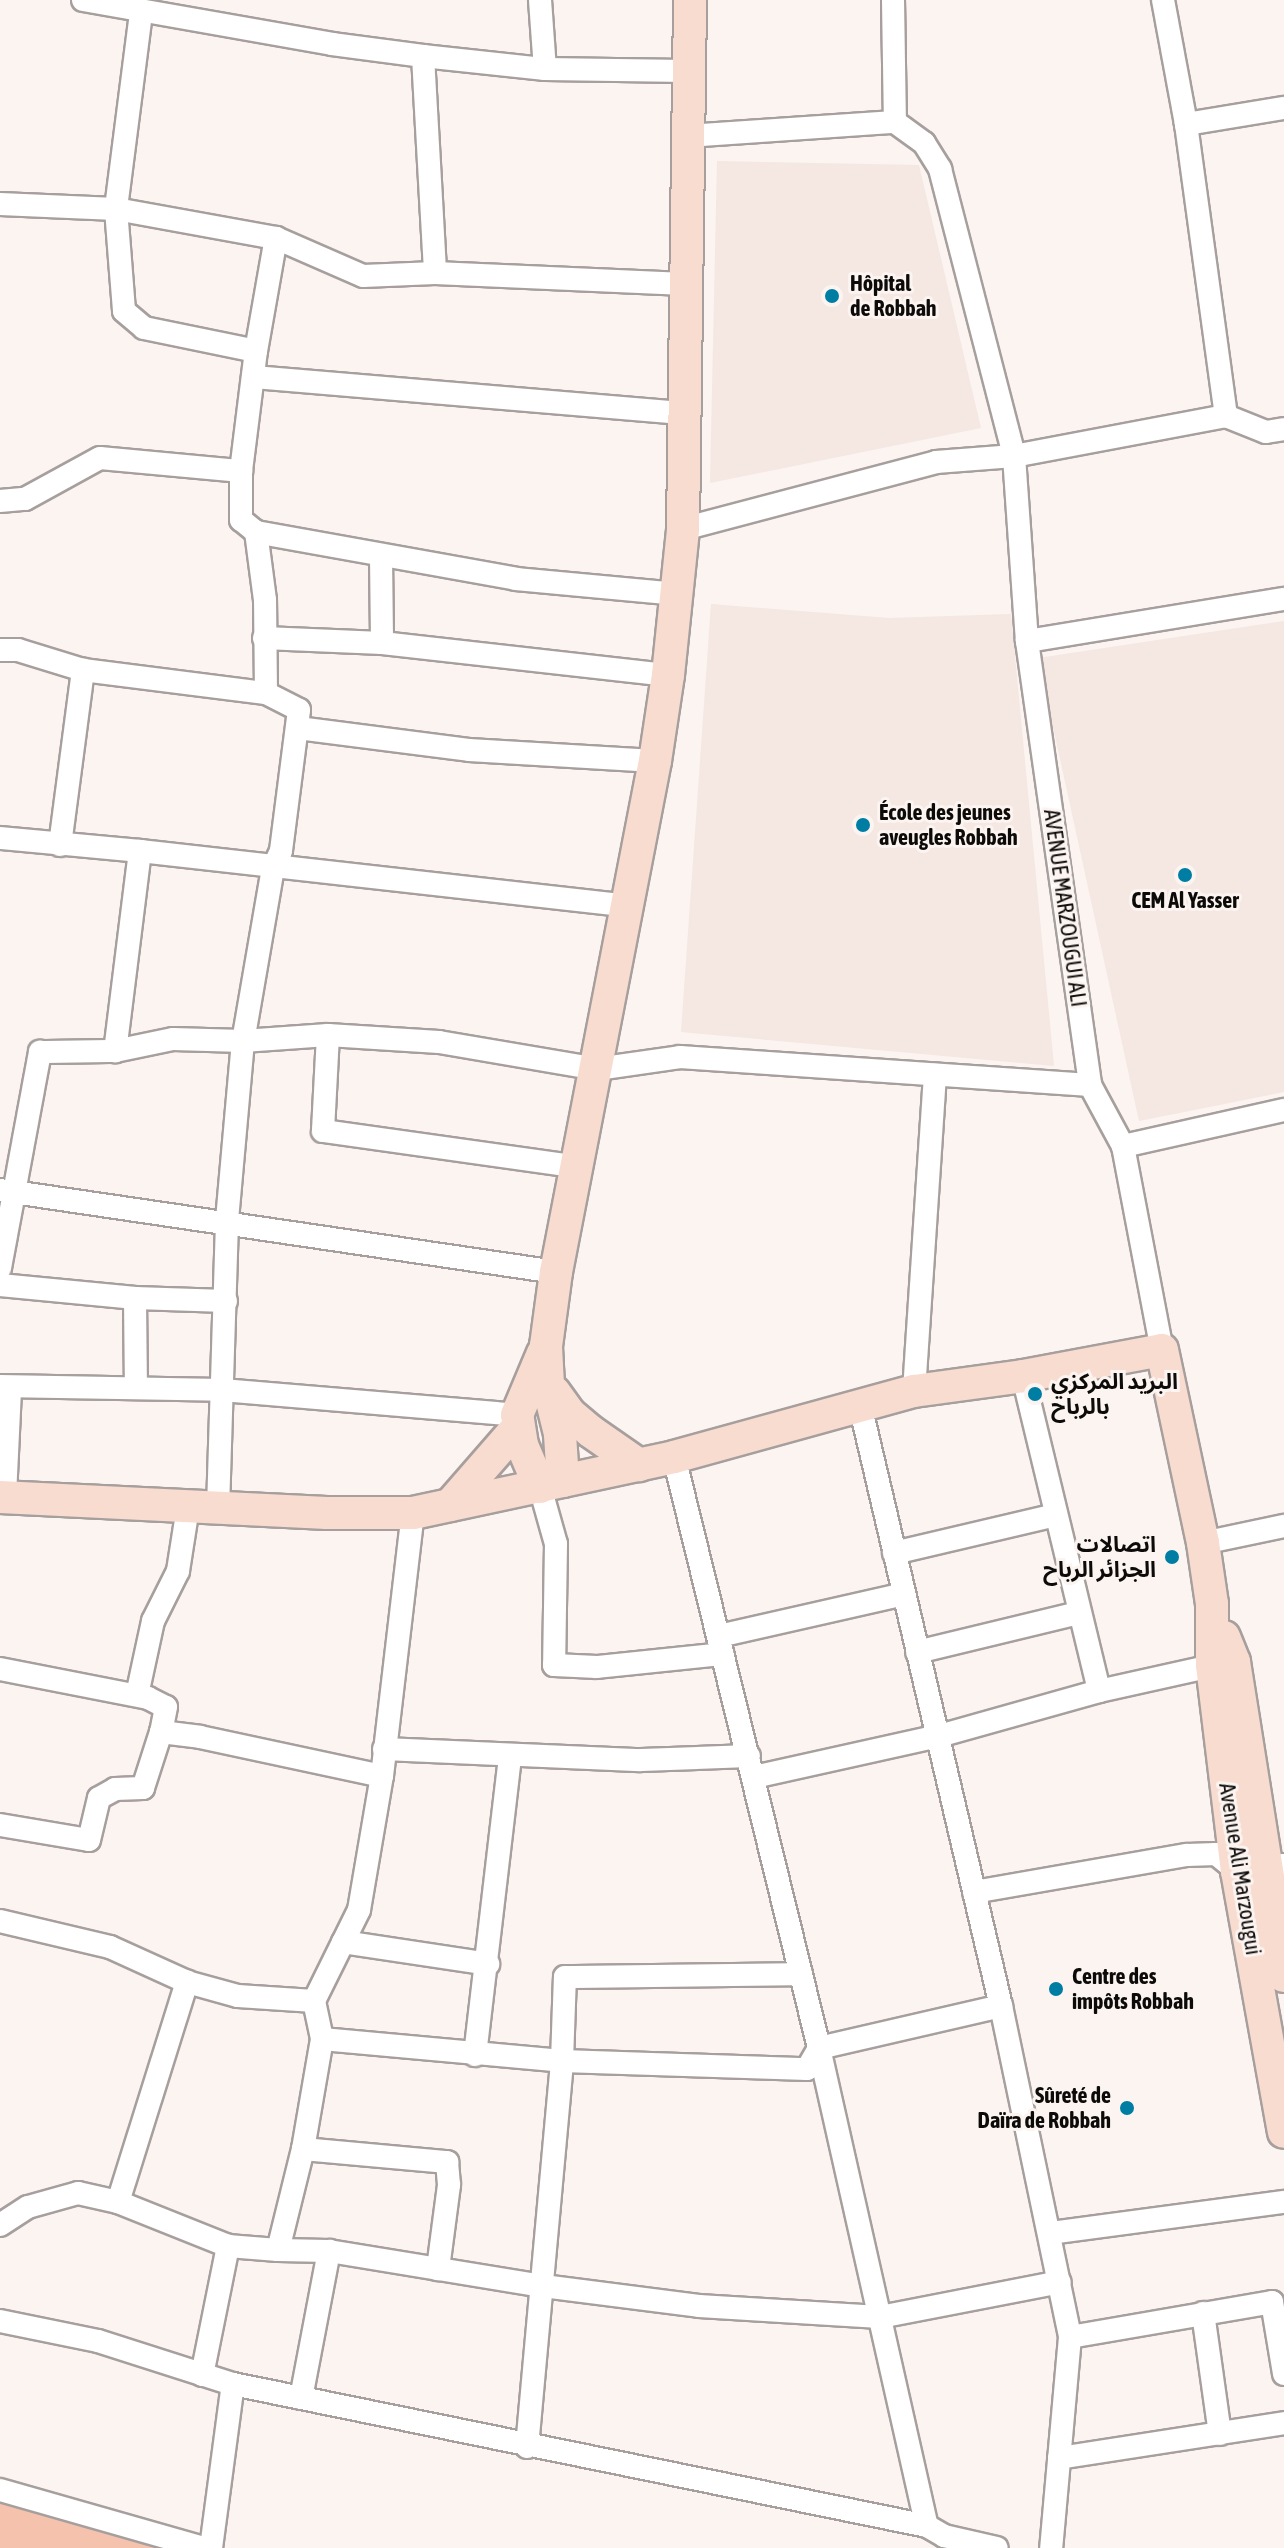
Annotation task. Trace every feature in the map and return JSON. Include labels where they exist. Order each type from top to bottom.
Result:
[{"type":"main road","points":[[549,1491],[560,1434],[548,1385],[546,1346],[556,1272],[655,761],[677,594],[683,529],[686,413],[690,0]]},
{"type":"main road","points":[[450,1505],[518,1421],[546,1346]]},
{"type":"main road","points":[[2,1496],[203,1508],[413,1513],[549,1491],[914,1391],[1023,1376],[1162,1350]]},
{"type":"main road","name":"Avenue Ali Marzougui","points":[[1162,1350],[1203,1543],[1223,1663],[1284,1976]]},
{"type":"main road","points":[[548,1385],[570,1414],[639,1465]]},
{"type":"main road","points":[[518,1421],[526,1457],[549,1491]]},
{"type":"main road","name":"Avenue Ali Marzougui","points":[[1263,1868],[1284,2132]]},
{"type":"street","points":[[83,0],[141,13],[423,56],[545,69],[687,71]]},
{"type":"street","points":[[540,0],[545,69]]},
{"type":"street","points":[[687,136],[895,122],[893,0]]},
{"type":"street","points":[[1163,0],[1186,124],[1226,416]]},
{"type":"street","points":[[141,13],[116,209],[124,311],[144,328],[256,351]]},
{"type":"street","points":[[423,56],[435,273]]},
{"type":"street","points":[[1186,124],[1284,108]]},
{"type":"street","name":"AVENUE MARZOUGUI ALI","points":[[895,122],[924,143],[940,169],[1014,456],[1027,641],[1090,1085],[1123,1146],[1162,1350]]},
{"type":"street","points":[[0,204],[116,209],[276,238],[363,276],[435,273],[685,284]]},
{"type":"street","points":[[276,238],[256,351],[241,471],[241,520],[256,532],[381,557],[516,579],[677,594]]},
{"type":"street","points":[[253,377],[686,413]]},
{"type":"street","points":[[683,529],[936,462],[1014,456],[1226,416],[1266,432],[1284,429]]},
{"type":"street","points":[[0,501],[25,499],[100,458],[241,471]]},
{"type":"street","points":[[256,532],[265,600],[266,693]]},
{"type":"street","points":[[381,557],[382,643]]},
{"type":"street","points":[[1027,641],[1284,599]]},
{"type":"street","points":[[264,638],[382,643],[668,675]]},
{"type":"street","points":[[0,650],[18,650],[83,670],[266,693],[299,710],[281,851],[273,868],[243,1041],[227,1222],[222,1390],[203,1508],[178,1571],[153,1621],[137,1695]]},
{"type":"street","points":[[60,845],[83,670]]},
{"type":"street","points":[[298,728],[469,750],[655,761]]},
{"type":"street","points":[[0,838],[627,906]]},
{"type":"street","points":[[115,1051],[140,851]]},
{"type":"street","points":[[0,1268],[8,1192],[40,1052],[115,1051],[173,1039],[243,1041],[328,1035],[439,1042],[597,1069],[680,1057],[1090,1085]]},
{"type":"street","points":[[328,1035],[323,1131],[578,1167]]},
{"type":"street","points":[[914,1391],[935,1075]]},
{"type":"street","points":[[1123,1146],[1284,1110]]},
{"type":"street","points":[[8,1192],[556,1272]]},
{"type":"street","points":[[0,1285],[135,1298],[226,1301]]},
{"type":"street","points":[[135,1298],[136,1388]]},
{"type":"street","points":[[1023,1376],[1099,1691]]},
{"type":"street","points":[[2,1496],[5,1387],[222,1390],[518,1421]]},
{"type":"street","points":[[860,1405],[1001,2006],[1051,2233],[1070,2337],[1051,2548]]},
{"type":"street","points":[[674,1457],[752,1767],[880,2317],[938,2537]]},
{"type":"street","points":[[549,1491],[556,1544],[554,1665],[597,1667],[721,1645],[904,1594]]},
{"type":"street","points":[[278,2250],[303,2149],[322,2039],[314,2001],[359,1910],[382,1776],[413,1513]]},
{"type":"street","points":[[894,1553],[1056,1515]]},
{"type":"street","points":[[1203,1543],[1284,1526]]},
{"type":"street","points":[[917,1652],[1078,1613]]},
{"type":"street","points":[[384,1749],[752,1767],[939,1736],[1099,1691],[1223,1663]]},
{"type":"street","points":[[0,1669],[137,1695],[166,1707],[143,1788],[115,1789],[99,1798],[89,1840],[0,1825]]},
{"type":"street","points":[[161,1732],[200,1737],[382,1776]]},
{"type":"street","points":[[475,2055],[510,1757]]},
{"type":"street","points":[[974,1892],[1187,1855],[1216,1854],[1263,1868]]},
{"type":"street","points":[[0,1921],[110,1947],[187,1982],[238,1996],[314,2001]]},
{"type":"street","points":[[343,1942],[488,1964]]},
{"type":"street","points":[[527,2447],[562,2061],[565,1977],[801,1974]]},
{"type":"street","points":[[118,2202],[187,1982]]},
{"type":"street","points":[[322,2039],[562,2061],[807,2069],[819,2048],[1001,2006]]},
{"type":"street","points":[[303,2149],[447,2162],[449,2185],[438,2269]]},
{"type":"street","points":[[0,2225],[28,2207],[78,2193],[118,2202],[228,2246],[329,2251],[543,2286],[699,2306],[880,2317],[1060,2282]]},
{"type":"street","points":[[1051,2233],[1284,2202]]},
{"type":"street","points":[[202,2375],[228,2246]]},
{"type":"street","points":[[301,2398],[329,2251]]},
{"type":"street","points":[[1070,2337],[1278,2301],[1284,2374]]},
{"type":"street","points":[[1203,2313],[1220,2434]]},
{"type":"street","points":[[0,2321],[98,2341],[233,2384],[997,2548]]},
{"type":"street","points":[[211,2548],[233,2384]]},
{"type":"street","points":[[1059,2458],[1284,2423]]},
{"type":"street","points":[[0,2490],[204,2548]]},
{"type":"shaded area","name":"Hôpital de Robbah","points":[[717,161],[919,165],[981,428],[710,483]]},
{"type":"shaded area","name":"École des jeunes aveugles Robbah","points":[[711,604],[889,618],[1011,614],[1054,1066],[681,1032]]},
{"type":"shaded area","name":"CEM Al Yasser","points":[[1284,621],[1284,1092],[1139,1121],[1038,658]]},
{"type":"shaded area","points":[[0,2497],[188,2548],[0,2548]]},
{"type":"place","name":"Hôpital de Robbah","points":[[832,296]]},
{"type":"place","name":"École des jeunes aveugles Robbah","points":[[863,825]]},
{"type":"place","name":"CEM Al Yasser","points":[[1185,875]]},
{"type":"place","name":"البريد المركزي بالرباح","points":[[1035,1394]]},
{"type":"place","name":"اتصالات الجزائر الرباح","points":[[1172,1557]]},
{"type":"place","name":"Centre des impôts Robbah","points":[[1056,1989]]},
{"type":"place","name":"Sûreté de Daïra de Robbah","points":[[1127,2108]]}]
